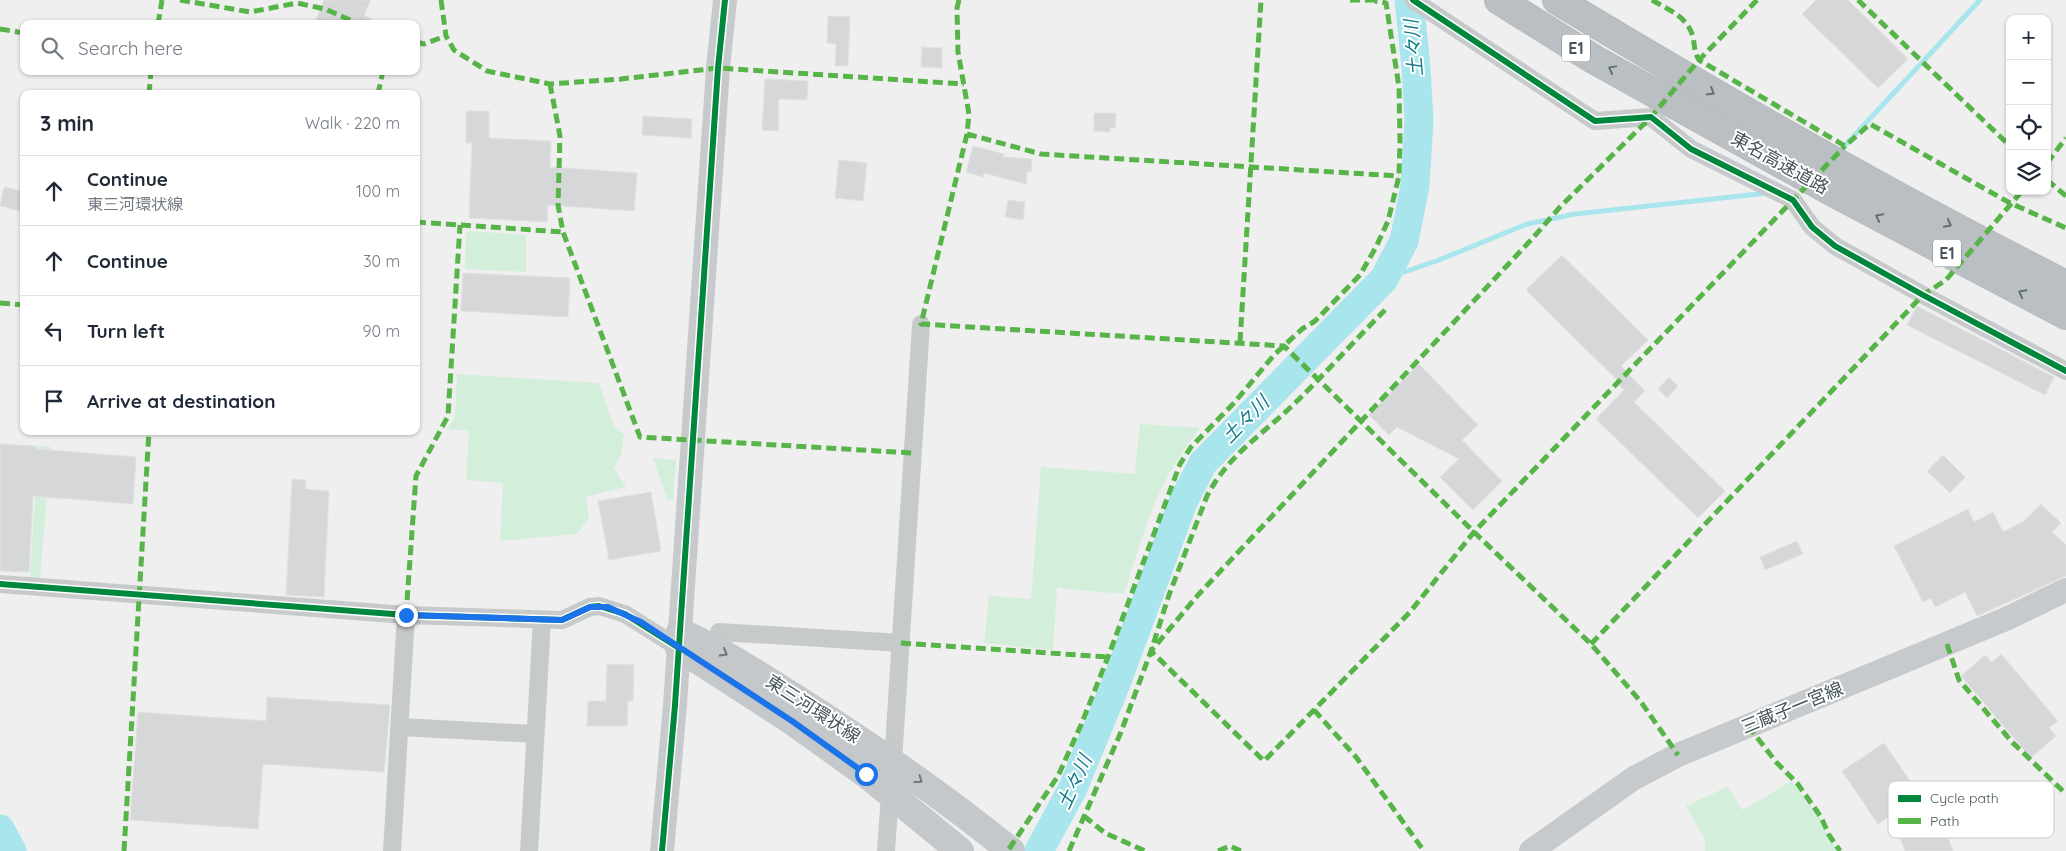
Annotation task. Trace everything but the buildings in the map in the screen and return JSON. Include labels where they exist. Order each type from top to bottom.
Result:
[{"type":"highway","name":"東名高速道路","points":[[1499,0],[1596,60],[1654,93],[1829,190],[2066,315]]},
{"type":"highway","name":"東名高速道路","points":[[1557,0],[1669,68],[1843,168],[2066,285]]},
{"type":"main road","name":"東三河環状線","points":[[680,640],[709,645],[738,661],[893,762],[958,809],[1011,851]]},
{"type":"main road","name":"東三河環状線","points":[[680,640],[890,794],[960,851]]},
{"type":"street","points":[[662,851],[680,640],[718,78],[725,0]]},
{"type":"street","points":[[1417,2],[1595,121],[1651,117],[1691,149],[1793,200],[1812,227],[1835,246],[1922,296],[2066,371]]},
{"type":"street","points":[[893,762],[921,324]]},
{"type":"street","points":[[0,584],[406,615],[542,620],[562,620],[590,607],[599,606],[625,614],[680,640]]},
{"type":"street","name":"三蔵子一宮線","points":[[1531,851],[1634,778],[1678,755],[2006,619],[2066,590]]},
{"type":"street","points":[[392,851],[406,615]]},
{"type":"street","points":[[529,851],[542,620]]},
{"type":"street","points":[[719,632],[900,643]]},
{"type":"street","points":[[400,727],[535,734]]},
{"type":"street","points":[[886,851],[890,794]]},
{"type":"green space","points":[[470,231],[526,235],[526,272],[465,269],[466,234]]},
{"type":"green space","points":[[457,374],[599,383],[614,426],[624,435],[621,455],[614,468],[626,487],[586,497],[589,518],[577,534],[500,541],[503,483],[466,480],[469,431],[447,429],[455,417]]},
{"type":"green space","points":[[1140,424],[1200,428],[1170,472],[1154,506],[1124,594],[1057,588],[1053,650],[984,643],[989,596],[1031,599],[1041,467],[1135,474]]},
{"type":"green space","points":[[38,446],[51,447],[40,580],[30,579]]},
{"type":"green space","points":[[653,458],[676,460],[673,500],[667,499]]},
{"type":"green space","points":[[1791,781],[1820,817],[1828,836],[1838,851],[1705,851],[1705,840],[1686,806],[1727,787],[1743,810]]},
{"type":"waterway","name":"土々川","points":[[1039,851],[1073,788],[1117,681],[1183,502],[1203,463],[1384,279],[1404,241],[1415,186],[1419,120],[1409,0]]},
{"type":"waterway","points":[[1838,153],[1980,0]]},
{"type":"waterway","points":[[1384,279],[1439,260],[1527,224],[1575,214],[1768,193]]},
{"type":"waterway","points":[[0,829],[12,851]]},
{"type":"marked path","points":[[159,20],[162,0]]},
{"type":"marked path","points":[[180,0],[250,12],[297,3],[325,9],[350,20]]},
{"type":"marked path","points":[[441,0],[446,36],[454,50],[487,71],[550,84],[621,79],[718,68],[964,84]]},
{"type":"marked path","points":[[959,0],[957,8],[958,52],[969,114],[967,134],[921,324],[1284,346],[1591,644],[1641,702],[1678,755]]},
{"type":"marked path","points":[[1240,342],[1261,0]]},
{"type":"marked path","points":[[1350,0],[1375,0]]},
{"type":"marked path","points":[[1652,0],[1677,15],[1687,24],[1693,37],[1695,52],[1699,60],[1845,146],[1870,124],[2010,203],[2066,228]]},
{"type":"marked path","points":[[1757,0],[1699,60],[1651,117],[1560,207],[1198,595],[1151,651],[1264,761],[1410,612],[1474,532],[1845,146]]},
{"type":"marked path","points":[[1858,0],[2006,142]]},
{"type":"marked path","points":[[1009,849],[1058,776],[1081,725],[1180,464],[1191,447],[1234,403],[1274,355],[1302,329],[1315,321],[1360,275],[1388,221],[1399,176],[1399,87],[1386,3],[1375,1]]},
{"type":"marked path","points":[[0,29],[20,32]]},
{"type":"marked path","points":[[420,43],[424,44],[446,36]]},
{"type":"marked path","points":[[149,90],[151,75]]},
{"type":"marked path","points":[[379,90],[382,75]]},
{"type":"marked path","points":[[550,84],[560,136],[558,205],[563,232],[640,437],[913,453]]},
{"type":"marked path","points":[[967,134],[1041,154],[1399,176]]},
{"type":"marked path","points":[[2051,158],[2066,138]]},
{"type":"marked path","points":[[2051,183],[2066,196]]},
{"type":"marked path","points":[[1591,644],[1923,295],[1946,280],[2019,195]]},
{"type":"marked path","points":[[420,222],[563,232]]},
{"type":"marked path","points":[[406,615],[416,476],[448,416],[460,225]]},
{"type":"marked path","points":[[0,303],[20,305]]},
{"type":"marked path","points":[[1069,851],[1121,732],[1151,651],[1169,595],[1207,496],[1225,468],[1235,457],[1294,404],[1385,310]]},
{"type":"marked path","points":[[124,851],[149,435]]},
{"type":"marked path","points":[[901,643],[1108,657]]},
{"type":"marked path","points":[[1947,644],[1959,680],[2012,742],[2052,781]]},
{"type":"marked path","points":[[1314,710],[1356,757],[1424,851]]},
{"type":"marked path","points":[[1748,726],[1777,763],[1797,783],[1821,817],[1829,835],[1840,851]]},
{"type":"marked path","points":[[2054,782],[2066,794]]},
{"type":"marked path","points":[[1084,816],[1105,833],[1145,851]]},
{"type":"marked path","points":[[1218,851],[1230,846],[1241,851]]},
{"type":"cycle path","points":[[662,851],[675,705],[718,68],[725,0]]},
{"type":"cycle path","points":[[1413,0],[1595,121],[1651,117],[1691,149],[1793,200],[1812,227],[1835,246],[2066,371]]},
{"type":"cycle path","points":[[0,584],[406,615],[562,620],[590,607],[599,606],[625,614],[679,648]]},
{"type":"route","points":[[406,615],[562,620],[590,607],[608,607],[641,622],[714,672],[792,721],[866,774]]}]
